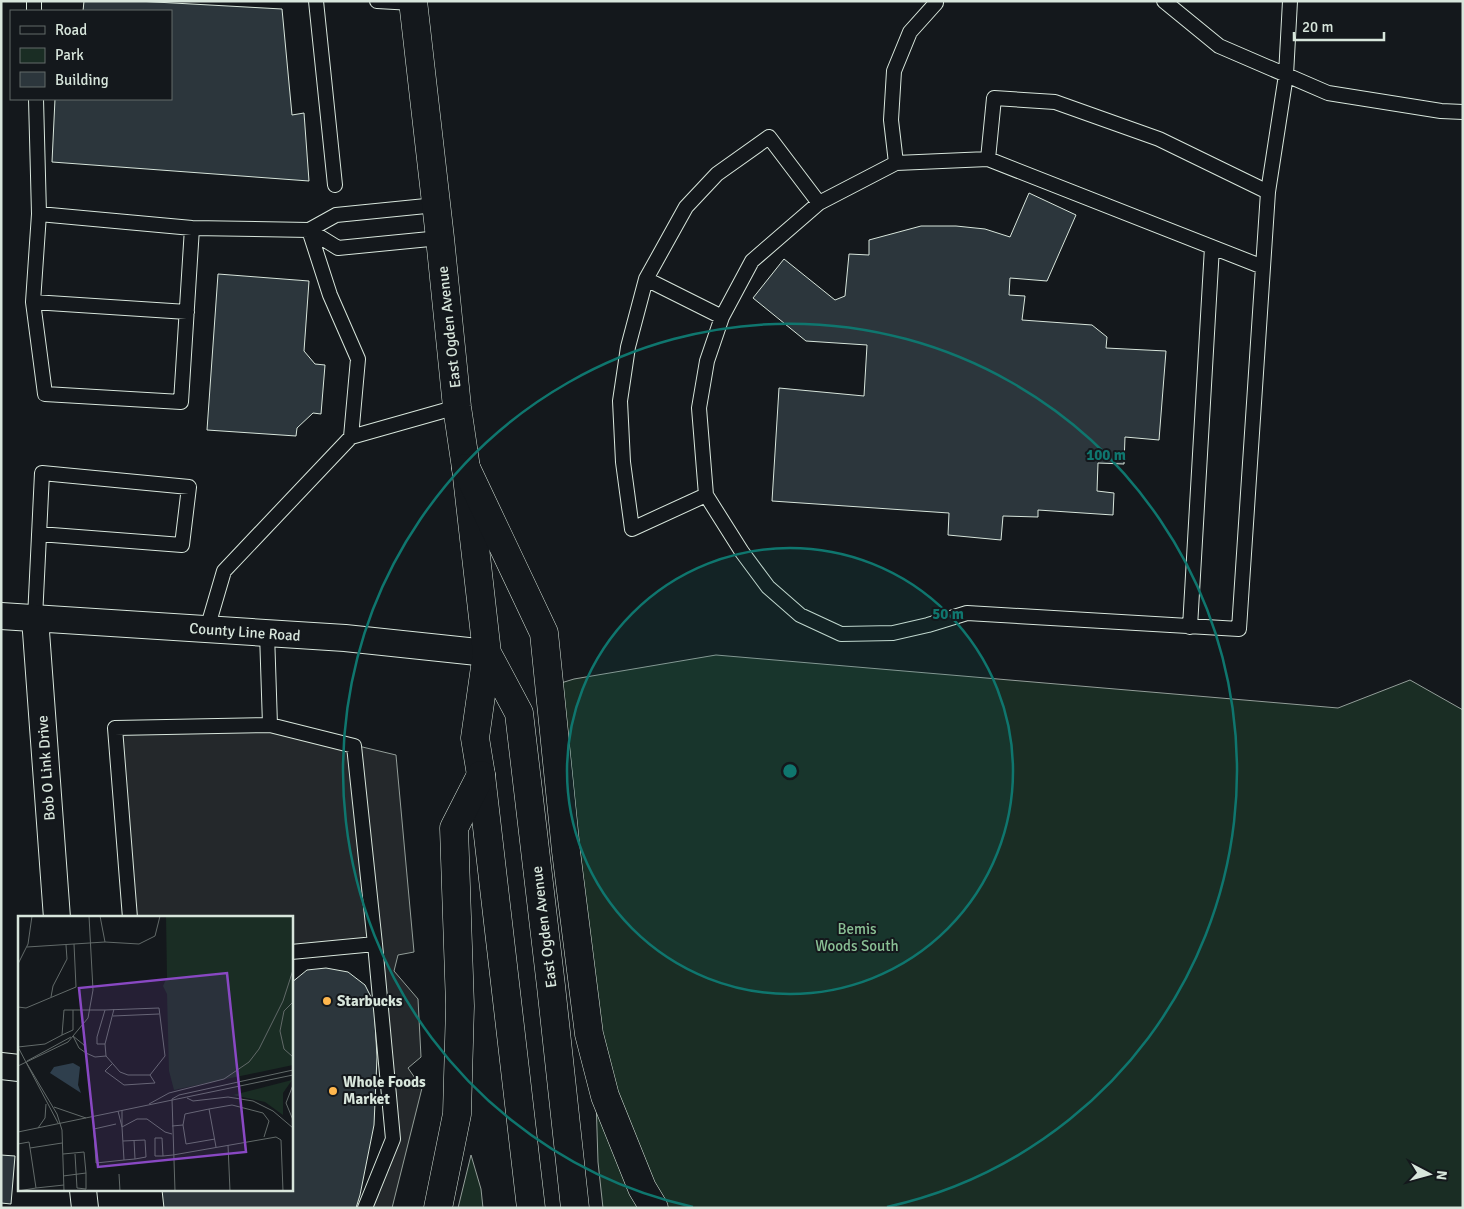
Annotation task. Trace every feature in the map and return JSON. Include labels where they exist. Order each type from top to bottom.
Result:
[{"type":"main road","name":"East Ogden Avenue","points":[[413,2],[457,407],[466,468],[487,653],[475,738],[481,775],[531,1208]]},
{"type":"main road","points":[[466,468],[544,633],[566,851],[589,1034],[605,1096],[642,1188],[654,1208]]},
{"type":"main road","name":"East Ogden Avenue","points":[[487,653],[519,713],[575,1208]]},
{"type":"main road","points":[[438,1208],[457,1114],[460,1006],[454,828],[481,775]]},
{"type":"street","name":"County Line Road","points":[[1,616],[345,638],[487,653]]},
{"type":"street","name":"Bob O Link Drive","points":[[35,618],[57,916]]},
{"type":"street","points":[[1,1066],[18,1068]]},
{"type":"street","points":[[83,1192],[84,1208]]},
{"type":"lane","points":[[316,1],[335,186]]},
{"type":"lane","points":[[377,1],[413,2]]},
{"type":"lane","points":[[1164,1],[1219,46],[1328,93],[1441,111],[1463,112]]},
{"type":"lane","points":[[1263,267],[988,159],[896,163],[819,204],[752,261],[722,317],[707,361],[699,408],[706,495],[742,552],[768,587],[800,615],[841,634],[893,633],[967,613],[1239,629],[1268,192],[1286,75],[1290,1]]},
{"type":"lane","points":[[896,163],[891,120],[894,71],[910,32],[939,2]]},
{"type":"lane","points":[[988,159],[994,98],[1055,102],[1159,140],[1268,192]]},
{"type":"lane","points":[[36,100],[39,214],[33,302],[45,394],[181,402],[192,228]]},
{"type":"lane","points":[[706,495],[632,529],[623,462],[620,401],[628,346],[646,279],[686,207],[717,174],[769,137],[819,204]]},
{"type":"lane","points":[[39,214],[192,228],[309,230],[336,215],[436,205]]},
{"type":"lane","points":[[309,230],[338,248],[440,238]]},
{"type":"lane","points":[[309,230],[330,295],[358,359],[351,437]]},
{"type":"lane","points":[[1190,627],[1212,247]]},
{"type":"lane","points":[[646,279],[722,317]]},
{"type":"lane","points":[[33,302],[187,312]]},
{"type":"lane","points":[[207,629],[224,571],[351,437],[457,407]]},
{"type":"lane","points":[[35,618],[39,534],[42,473],[189,488],[182,545],[39,534]]},
{"type":"lane","points":[[267,633],[270,725]]},
{"type":"lane","points":[[130,916],[115,728],[270,725],[354,746],[393,1138],[365,1208]]},
{"type":"lane","points":[[292,952],[375,944]]},
{"type":"green space","name":"Bemis Woods South","points":[[716,655],[1338,708],[1410,680],[1463,710],[1463,1208],[603,1208],[598,1162],[593,1003],[561,683],[574,679]]},
{"type":"green space","points":[[471,1155],[481,1189],[483,1208],[458,1208]]},
{"type":"shaded area","points":[[270,725],[396,755],[414,952],[398,955],[394,971],[418,999],[421,1057],[408,1068],[422,1088],[392,1208],[365,1208],[393,1138],[375,944],[292,952],[292,916],[130,916],[115,728]]},
{"type":"building","points":[[84,1],[137,1],[282,9],[292,115],[304,113],[309,181],[52,162],[55,100],[172,100],[172,10],[83,10]]},
{"type":"building","points":[[1029,193],[1076,215],[1047,281],[1010,278],[1009,295],[1025,296],[1022,320],[1092,325],[1107,337],[1106,348],[1166,351],[1159,440],[1125,437],[1124,464],[1098,463],[1097,491],[1114,493],[1113,515],[1038,510],[1038,517],[1003,516],[1001,540],[948,535],[949,513],[772,501],[779,388],[864,396],[867,345],[806,341],[753,298],[784,259],[835,300],[845,296],[849,254],[869,255],[869,240],[921,226],[956,226],[985,229],[1010,237]]},
{"type":"building","points":[[218,274],[309,281],[304,351],[315,364],[325,365],[321,414],[313,413],[297,428],[296,436],[207,430]]},
{"type":"building","name":"Whole Foods Market","points":[[326,968],[348,972],[365,985],[374,1003],[377,1057],[374,1125],[356,1208],[164,1208],[162,1192],[292,1192],[292,982],[307,970]]},
{"type":"building","points":[[1,1155],[15,1156],[11,1204],[1,1203]]},
{"type":"place","name":"Starbucks","points":[[327,1001]]},
{"type":"place","name":"Whole Foods Market","points":[[333,1091]]}]
